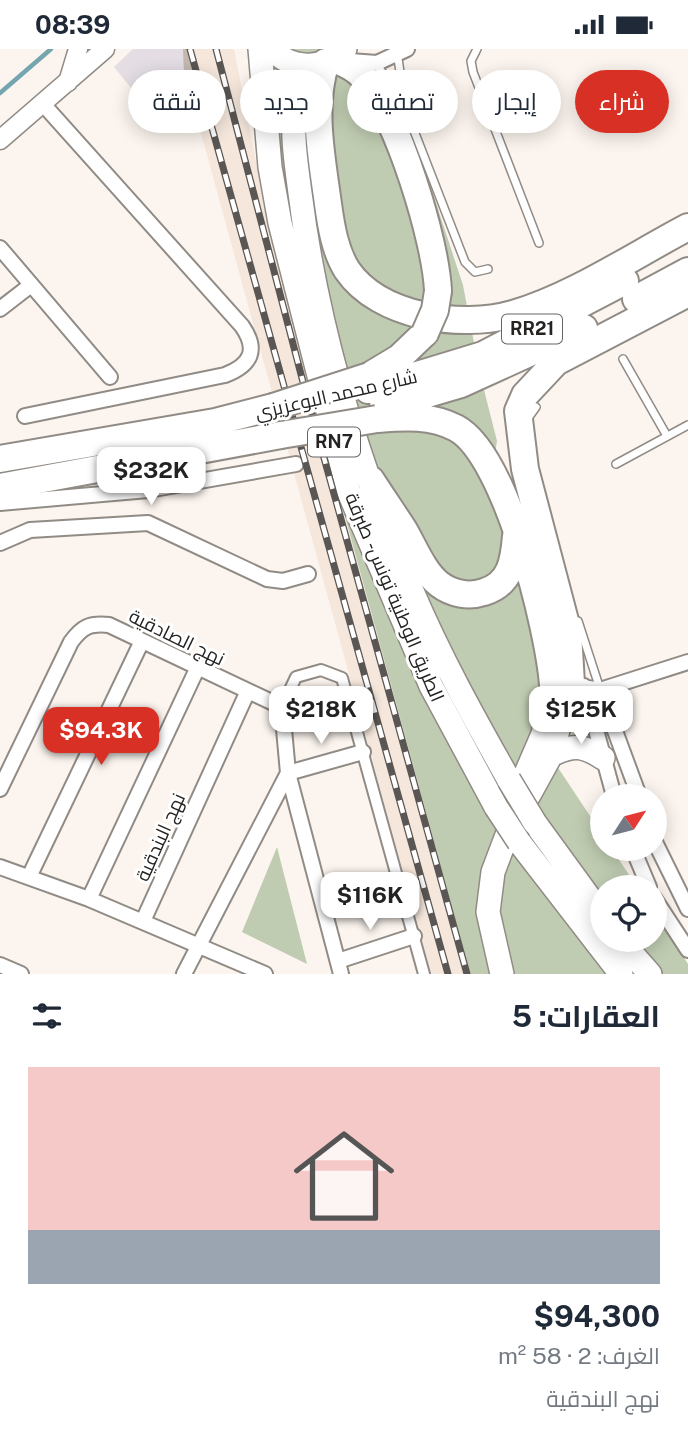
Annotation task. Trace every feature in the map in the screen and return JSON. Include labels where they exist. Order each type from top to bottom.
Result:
[{"type":"highway","points":[[569,685],[542,619],[517,531],[486,459],[474,442],[456,428],[372,399],[399,358],[425,333],[435,310],[438,291],[432,244],[422,206],[378,98],[363,76],[332,58],[320,86],[319,120],[330,218],[337,249],[346,269],[361,286],[386,303],[411,311],[460,319],[510,315],[553,299],[688,227]]},
{"type":"highway","name":"شارع محمد البوعزيزي","points":[[0,487],[281,435],[483,355],[688,247]]},
{"type":"highway","name":"شارع محمد البوعزيزي","points":[[0,459],[215,422],[273,407],[372,399],[461,384],[509,364],[688,271]]},
{"type":"highway","points":[[569,685],[568,632],[524,469],[518,411],[525,395],[556,362],[688,293]]},
{"type":"highway","points":[[372,480],[423,563],[438,583],[454,592],[472,596],[491,590],[503,582],[513,565],[517,531]]},
{"type":"main road","name":"الطريق الوطنية تونس - طبرقة","points":[[260,49],[269,155],[280,223],[348,491],[431,686],[496,807],[615,970]]},
{"type":"main road","points":[[272,49],[288,62],[332,58]]},
{"type":"main road","name":"الطريق الوطنية تونس - طبرقة","points":[[332,58],[299,90],[294,122],[303,212],[341,386],[392,542],[432,636],[509,781],[535,823],[590,899]]},
{"type":"main road","points":[[502,974],[488,912],[493,872],[507,835],[551,755],[569,685]]},
{"type":"main road","points":[[490,974],[480,938],[476,894],[489,850],[569,685]]},
{"type":"main road","points":[[551,755],[567,747],[585,746],[603,758]]},
{"type":"main road","points":[[631,952],[650,974]]},
{"type":"street","points":[[68,82],[78,49]]},
{"type":"street","points":[[0,140],[106,49]]},
{"type":"street","points":[[332,58],[377,63],[400,51]]},
{"type":"street","points":[[24,416],[225,375],[242,368],[253,353],[252,344],[242,326],[43,104]]},
{"type":"street","points":[[0,248],[110,377]]},
{"type":"street","points":[[0,309],[31,285]]},
{"type":"street","points":[[0,503],[148,490],[296,464]]},
{"type":"street","points":[[0,544],[30,530],[148,523],[267,579],[284,581],[309,574]]},
{"type":"street","name":"نهج الصادقية","points":[[0,789],[71,642],[81,628],[93,623],[108,625],[141,643],[282,707]]},
{"type":"street","points":[[29,877],[141,643]]},
{"type":"street","points":[[569,685],[600,690],[688,661]]},
{"type":"street","points":[[89,898],[197,669]]},
{"type":"street","points":[[414,936],[340,967],[288,773],[282,707],[296,677],[321,670],[342,678],[414,936],[424,974]]},
{"type":"street","points":[[569,685],[603,758],[611,784]]},
{"type":"street","points":[[600,690],[635,784]]},
{"type":"street","name":"نهج البندقية","points":[[144,921],[247,692]]},
{"type":"street","points":[[184,974],[288,773],[363,753]]},
{"type":"street","points":[[664,861],[688,909]]},
{"type":"street","points":[[0,867],[89,898],[265,974]]},
{"type":"street","points":[[667,918],[687,948]]},
{"type":"street","points":[[0,965],[21,974]]},
{"type":"lane","points":[[477,49],[471,61],[473,72],[540,243]]},
{"type":"lane","points":[[400,51],[402,70]]},
{"type":"lane","points":[[377,63],[381,70]]},
{"type":"lane","points":[[415,133],[465,262],[475,272],[488,269]]},
{"type":"lane","points":[[623,359],[667,436]]},
{"type":"lane","points":[[536,407],[524,426],[524,436],[549,522]]},
{"type":"lane","points":[[616,464],[688,425]]},
{"type":"lane","points":[[575,609],[600,690]]},
{"type":"shaded area","points":[[178,49],[234,49],[240,80],[240,133],[250,133],[264,203],[310,369],[305,370],[470,974],[431,974],[201,133],[226,133],[226,70],[184,70]]},
{"type":"green space","points":[[270,49],[356,49],[361,70],[347,70],[347,133],[392,133],[433,194],[463,285],[480,374],[497,441],[492,473],[529,598],[544,692],[535,733],[590,816],[590,861],[620,861],[629,875],[590,875],[590,952],[667,952],[667,932],[688,964],[688,974],[470,974],[305,370],[310,369],[277,133],[333,133],[333,70],[272,70]]},
{"type":"green space","points":[[277,847],[307,964],[242,932]]},
{"type":"building","points":[[133,49],[183,49],[184,70],[128,70],[128,84],[114,67]]},
{"type":"waterway","points":[[0,93],[51,49]]},
{"type":"railway","points":[[190,49],[448,974]]},
{"type":"railway","points":[[216,49],[303,382],[467,974]]}]
